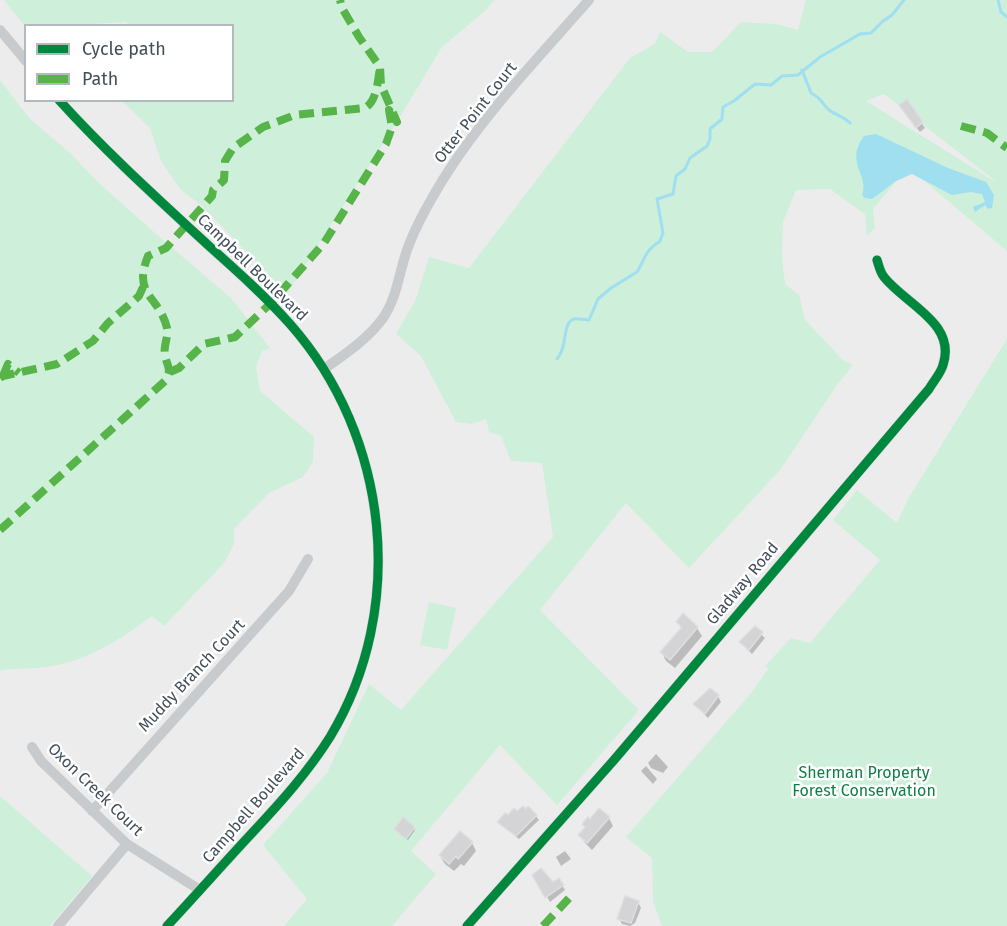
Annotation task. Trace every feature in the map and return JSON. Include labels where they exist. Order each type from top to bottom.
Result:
[{"type":"street","name":"Otter Point Court","points":[[324,369],[349,352],[383,317],[394,296],[416,226],[456,160],[498,104],[589,0]]},
{"type":"street","points":[[0,30],[24,59]]},
{"type":"street","name":"Campbell Boulevard","points":[[61,102],[142,183],[271,303],[302,338],[324,369],[354,426],[372,488],[377,521],[379,559],[377,596],[371,631],[350,697],[324,747],[290,790],[167,926]]},
{"type":"street","name":"Gladway Road","points":[[483,926],[470,922],[712,645],[929,389],[943,366],[946,348],[941,333],[934,322],[884,278],[877,260]]},
{"type":"street","name":"Muddy Branch Court","points":[[92,811],[289,591],[308,558]]},
{"type":"street","name":"Oxon Creek Court","points":[[32,747],[41,761],[127,844],[200,890]]},
{"type":"street","points":[[58,926],[127,844]]},
{"type":"green space","points":[[4,0],[494,0],[486,10],[442,47],[287,294],[202,206],[180,189],[161,161],[150,128],[123,102],[234,102],[234,24],[128,24],[126,22],[24,25]]},
{"type":"green space","points":[[806,0],[1007,0],[1007,251],[908,167],[873,209],[875,227],[867,237],[865,214],[830,189],[796,190],[783,222],[782,255],[785,284],[799,295],[805,320],[844,361],[853,365],[780,470],[689,568],[626,503],[540,610],[639,710],[557,805],[500,745],[411,851],[436,874],[392,926],[284,926],[307,899],[263,845],[327,773],[369,684],[401,710],[553,537],[542,463],[511,461],[501,436],[489,432],[486,419],[472,424],[456,422],[421,356],[396,334],[416,299],[429,257],[469,268],[630,58],[655,44],[660,32],[688,52],[712,52],[741,22],[776,24],[798,30]],"holes":[[[884,94],[994,181],[866,101]]]},
{"type":"green space","points":[[0,80],[29,118],[69,152],[100,184],[231,298],[270,348],[262,351],[256,366],[260,391],[314,437],[313,462],[303,477],[269,493],[234,529],[234,544],[224,563],[164,626],[152,616],[120,638],[95,652],[70,662],[0,672]]},
{"type":"green space","name":"Sherman Property Forest Conservation","points":[[1007,339],[1007,926],[662,926],[653,901],[652,858],[626,837],[752,692],[768,669],[765,666],[791,638],[810,643],[880,560],[833,520],[857,490],[897,523],[908,499]]},
{"type":"green space","points":[[429,602],[456,608],[447,650],[420,645]]},
{"type":"green space","points":[[0,796],[92,876],[50,926],[0,926]]},
{"type":"water","points":[[876,134],[948,168],[986,182],[994,195],[992,208],[988,209],[985,205],[975,212],[973,207],[985,202],[982,194],[971,192],[952,195],[912,174],[896,181],[872,199],[865,198],[862,195],[863,181],[856,154],[858,145],[864,136]]},
{"type":"building","points":[[907,99],[923,122],[916,128],[899,105]]},
{"type":"building","points":[[683,613],[698,627],[670,660],[660,652],[682,627],[676,622]]},
{"type":"building","points":[[755,626],[763,632],[749,650],[739,642]]},
{"type":"building","points":[[710,688],[719,695],[705,714],[693,704]]},
{"type":"building","points":[[523,806],[526,809],[528,806],[537,815],[516,836],[497,822],[505,813],[508,815],[514,808],[517,811]]},
{"type":"building","points":[[599,808],[610,817],[587,843],[578,835],[585,827],[582,824],[588,817],[590,819]]},
{"type":"building","points":[[403,817],[415,827],[406,839],[394,829]]},
{"type":"building","points":[[460,831],[473,842],[458,859],[456,856],[449,864],[439,855]]},
{"type":"building","points":[[541,868],[553,882],[559,878],[564,885],[545,898],[532,875]]},
{"type":"building","points":[[625,896],[639,901],[631,923],[617,919]]},
{"type":"waterway","points":[[557,359],[563,348],[570,321],[589,320],[598,299],[637,272],[648,252],[660,241],[663,233],[657,199],[673,194],[676,176],[685,169],[690,158],[707,146],[710,129],[722,119],[723,107],[755,84],[771,85],[782,76],[798,75],[820,57],[860,34],[871,33],[892,15],[904,0]]},
{"type":"waterway","points":[[998,0],[1001,12],[1007,17]]},
{"type":"waterway","points":[[802,70],[811,93],[820,99],[829,110],[850,123]]},
{"type":"marked path","points":[[170,372],[179,368],[204,344],[235,337],[271,303],[324,243],[386,144],[392,127],[389,110],[397,122],[381,85],[380,67],[359,37],[342,8],[340,0]]},
{"type":"marked path","points":[[0,530],[165,381],[169,370],[165,352],[167,328],[145,288],[144,269],[148,256],[166,248],[212,196],[213,190],[224,180],[225,161],[233,148],[263,127],[295,115],[365,108],[374,95],[380,67]]},
{"type":"marked path","points":[[961,126],[987,133],[1007,148]]},
{"type":"marked path","points":[[0,378],[57,364],[93,341],[108,323],[139,296],[143,287]]},
{"type":"marked path","points":[[3,376],[8,364],[19,373]]},
{"type":"marked path","points":[[543,926],[572,895]]},
{"type":"cycle path","points":[[61,102],[114,157],[251,284],[290,324],[323,369],[349,418],[367,470],[376,524],[378,579],[371,634],[355,687],[330,737],[284,798],[167,926]]},
{"type":"cycle path","points":[[467,926],[614,760],[929,389],[939,374],[945,350],[943,337],[927,315],[884,277],[877,260]]}]
